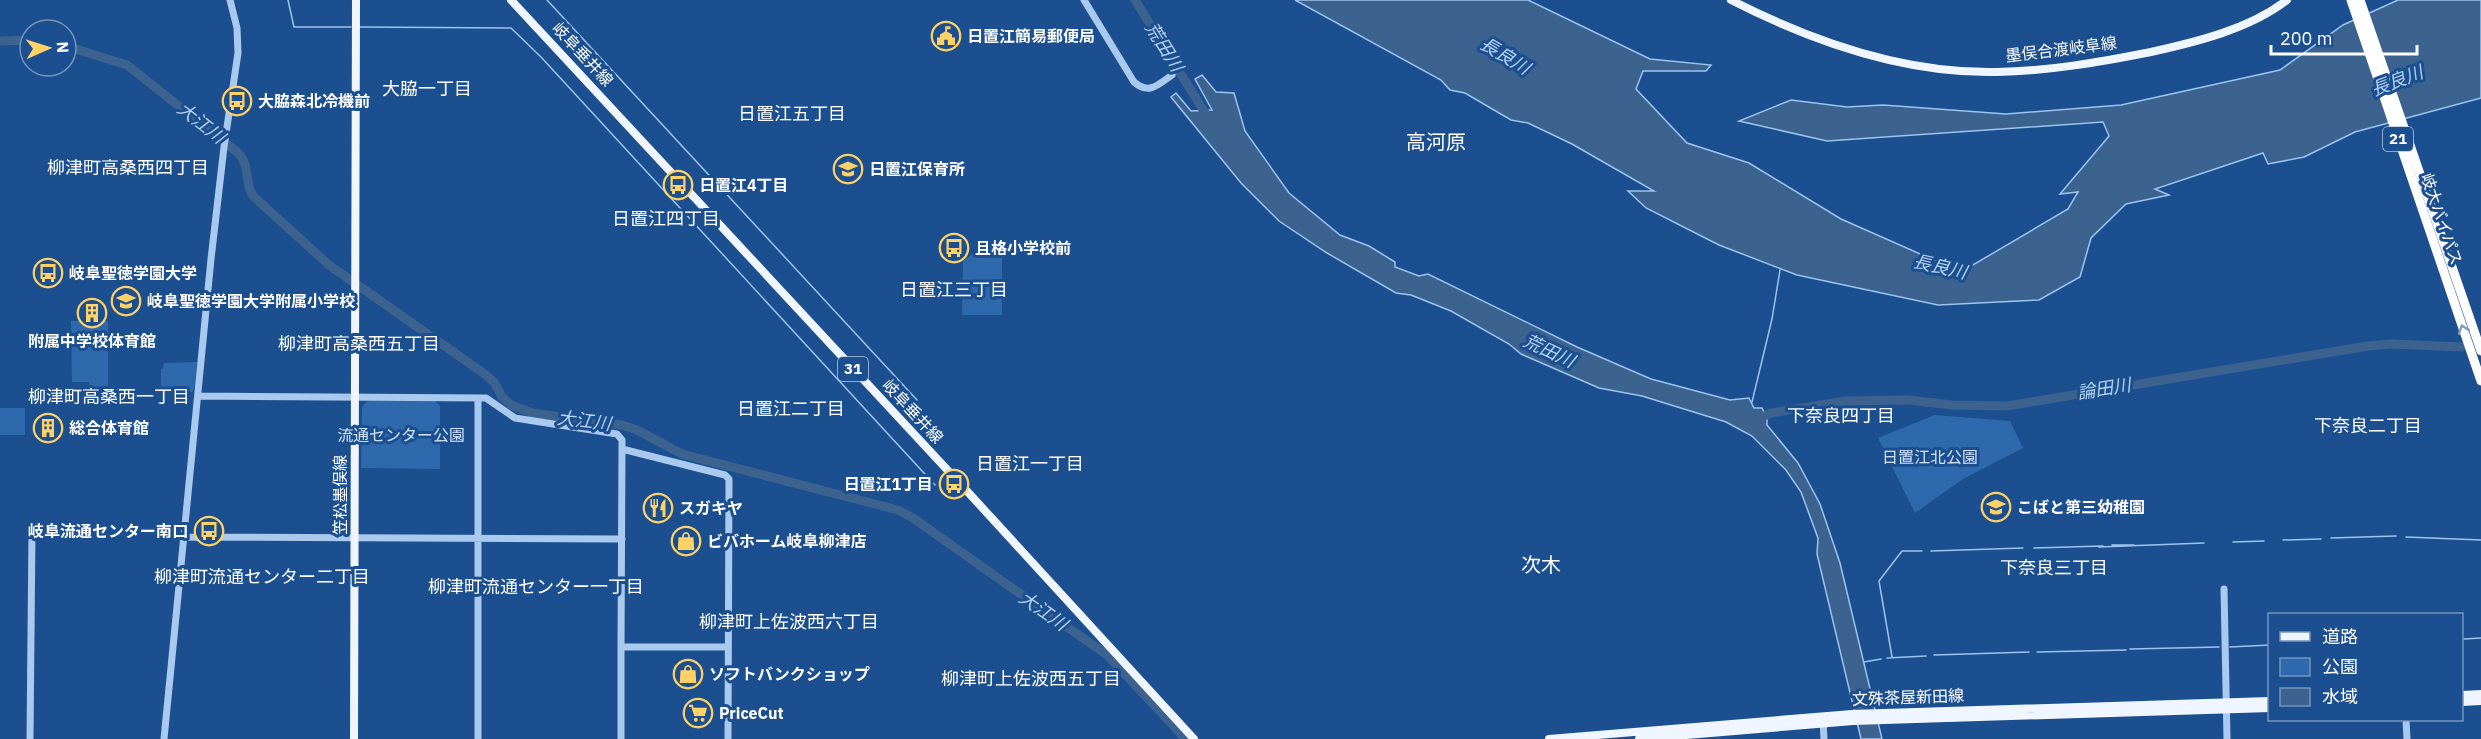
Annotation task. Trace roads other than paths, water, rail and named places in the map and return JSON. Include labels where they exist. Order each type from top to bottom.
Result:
[{"type":"highway","name":"岐大バイパス","points":[[2350,0],[2450,276],[2481,351]]},
{"type":"highway","name":"岐大バイパス","points":[[2360,0],[2450,276],[2481,381]]},
{"type":"main road","name":"笠松墨俣線","points":[[354,739],[356,0]]},
{"type":"main road","name":"岐阜垂井線","points":[[511,0],[1194,739]]},
{"type":"main road","name":"墨俣合渡岐阜線","points":[[1731,0],[1805,34],[1853,51],[1906,64],[1995,72],[2071,67],[2164,49],[2232,28],[2287,0]]},
{"type":"main road","points":[[2463,695],[2481,694]]},
{"type":"main road","name":"文殊茶屋新田線","points":[[2225,706],[2268,701]]},
{"type":"main road","points":[[2463,702],[2481,701]]},
{"type":"main road","name":"文殊茶屋新田線","points":[[1549,739],[1893,716],[2225,706],[2268,708]]},
{"type":"main road","name":"文殊茶屋新田線","points":[[1639,739],[1754,726]]},
{"type":"street","points":[[164,739],[225,136],[238,53],[237,28],[231,0]]},
{"type":"street","points":[[1084,0],[1127,72],[1140,88],[1155,87],[1172,75]]},
{"type":"street","points":[[198,396],[478,398],[492,400],[505,413],[516,418],[616,434],[622,440],[621,739]]},
{"type":"street","points":[[478,398],[478,739]]},
{"type":"street","points":[[622,449],[725,475],[729,479],[728,739]]},
{"type":"street","points":[[30,739],[32,531]]},
{"type":"street","points":[[184,537],[622,539]]},
{"type":"street","points":[[2224,589],[2227,739]]},
{"type":"street","points":[[621,647],[728,647]]},
{"type":"street","points":[[1823,720],[1824,739]]},
{"type":"street","points":[[2406,721],[2407,739]]},
{"type":"water","name":"長良川","points":[[1295,0],[1528,0],[1650,59],[1711,65],[1706,71],[1643,71],[1636,89],[1687,143],[1749,163],[1841,219],[1961,272],[2068,209],[2078,192],[2060,194],[2109,136],[2103,122],[1827,141],[1739,121],[1791,100],[1847,107],[1883,105],[2006,114],[2121,105],[2280,70],[2343,25],[2398,0],[2481,0],[2481,98],[2355,132],[2304,157],[2268,164],[2263,153],[2155,189],[2169,195],[2126,204],[2091,238],[2080,277],[2039,300],[1938,305],[1797,275],[1719,245],[1646,208],[1628,191],[1654,191],[1572,144],[1528,123],[1511,120],[1465,93],[1450,90],[1441,80]]},
{"type":"water","points":[[1202,75],[1216,92],[1234,93],[1245,131],[1289,193],[1340,235],[1369,246],[1395,262],[1395,267],[1419,276],[1428,274],[1577,347],[1651,379],[1730,400],[1749,398],[1754,408],[1762,408],[1767,418],[1767,425],[1798,463],[1820,504],[1840,563],[1882,739],[1861,739],[1817,554],[1818,538],[1801,492],[1786,470],[1752,436],[1726,422],[1642,396],[1599,388],[1521,354],[1509,344],[1451,311],[1411,295],[1396,293],[1327,253],[1279,221],[1241,183],[1171,97],[1176,93],[1191,111],[1212,110],[1195,79]]},
{"type":"waterway","points":[[288,0],[294,27],[351,27]]},
{"type":"waterway","points":[[547,0],[917,400]]},
{"type":"waterway","name":"荒田川","points":[[1135,0],[1210,121]]},
{"type":"waterway","points":[[359,27],[511,28],[541,57],[935,485]]},
{"type":"waterway","name":"大江川","points":[[0,41],[18,40]]},
{"type":"waterway","name":"大江川","points":[[78,50],[127,65],[237,152],[242,157],[248,185],[253,196],[329,265],[486,375],[511,405],[532,413],[622,425],[637,430],[682,454],[898,510],[913,518],[1107,655],[1186,739]]},
{"type":"waterway","points":[[1752,402],[1772,319],[1780,270]]},
{"type":"waterway","name":"論田川","points":[[1756,420],[1771,413],[1846,401],[1908,400],[1952,405],[2007,406],[2368,346],[2392,344],[2461,347]]},
{"type":"waterway","points":[[2331,538],[2396,536]]},
{"type":"waterway","points":[[2406,537],[2481,540]]},
{"type":"waterway","points":[[2283,540],[2321,539]]},
{"type":"waterway","points":[[2233,542],[2264,541]]},
{"type":"waterway","points":[[2099,547],[2204,543]]},
{"type":"waterway","points":[[2112,545],[2134,545]]},
{"type":"waterway","points":[[2034,548],[2103,546]]},
{"type":"waterway","points":[[1931,551],[2023,548]]},
{"type":"waterway","points":[[1892,657],[1879,581],[1902,551],[1922,551]]},
{"type":"waterway","points":[[2464,639],[2481,638]]},
{"type":"waterway","points":[[2230,647],[2268,645]]},
{"type":"waterway","points":[[2130,649],[2219,647]]},
{"type":"waterway","points":[[2037,652],[2126,650]]},
{"type":"waterway","points":[[1934,655],[2029,652]]},
{"type":"waterway","points":[[1887,658],[1926,656]]},
{"type":"waterway","points":[[1864,662],[1881,659]]},
{"type":"place","name":"日置江簡易郵便局","points":[[946,36]]},
{"type":"place","name":"大脇森北冷機前","points":[[237,101]]},
{"type":"place","name":"日置江保育所","points":[[848,169]]},
{"type":"place","name":"日置江4丁目","points":[[678,185]]},
{"type":"place","name":"且格小学校前","points":[[954,248]]},
{"type":"place","name":"岐阜聖徳学園大学","points":[[48,273]]},
{"type":"place","name":"岐阜聖徳学園大学附属小学校","points":[[126,301]]},
{"type":"place","name":"附属中学校体育館","points":[[92,313]]},
{"type":"place","name":"総合体育館","points":[[48,428]]},
{"type":"place","name":"日置江1丁目","points":[[954,484]]},
{"type":"place","name":"こばと第三幼稚園","points":[[1996,507]]},
{"type":"place","name":"スガキヤ","points":[[658,508]]},
{"type":"place","name":"岐阜流通センター南口","points":[[209,531]]},
{"type":"place","name":"ビバホーム岐阜柳津店","points":[[686,541]]},
{"type":"place","name":"ソフトバンクショップ","points":[[688,674]]},
{"type":"place","name":"PriceCut","points":[[698,713]]},
{"type":"district","name":"大脇一丁目","points":[[427,89]]},
{"type":"district","name":"日置江五丁目","points":[[792,114]]},
{"type":"district","name":"高河原","points":[[1436,142]]},
{"type":"district","name":"柳津町高桑西四丁目","points":[[128,168]]},
{"type":"district","name":"日置江四丁目","points":[[666,219]]},
{"type":"district","name":"日置江三丁目","points":[[954,290]]},
{"type":"district","name":"柳津町高桑西五丁目","points":[[359,344]]},
{"type":"district","name":"柳津町高桑西一丁目","points":[[109,397]]},
{"type":"district","name":"日置江二丁目","points":[[791,409]]},
{"type":"district","name":"下奈良四丁目","points":[[1841,416]]},
{"type":"district","name":"下奈良二丁目","points":[[2368,426]]},
{"type":"district","name":"日置江一丁目","points":[[1030,464]]},
{"type":"district","name":"次木","points":[[1541,565]]},
{"type":"district","name":"下奈良三丁目","points":[[2054,568]]},
{"type":"district","name":"柳津町流通センター二丁目","points":[[262,577]]},
{"type":"district","name":"柳津町流通センター一丁目","points":[[536,587]]},
{"type":"district","name":"柳津町上佐波西六丁目","points":[[789,622]]},
{"type":"district","name":"柳津町上佐波西五丁目","points":[[1031,679]]},
{"type":"park label","name":"流通センター公園","points":[[401,435]]},
{"type":"park label","name":"日置江北公園","points":[[1930,457]]}]
